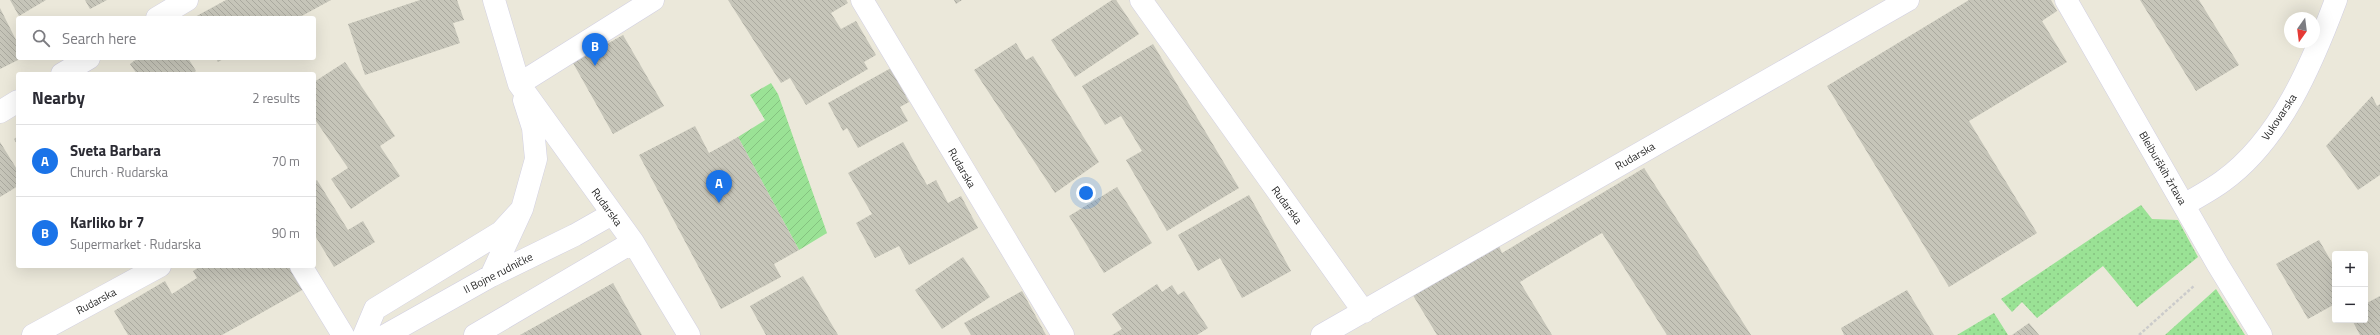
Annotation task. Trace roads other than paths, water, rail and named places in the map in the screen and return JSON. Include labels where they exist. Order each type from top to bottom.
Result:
[{"type":"street","points":[[160,16],[187,0]]},
{"type":"street","name":"Rudarska","points":[[494,0],[519,84],[633,242],[689,335]]},
{"type":"street","points":[[491,276],[522,209],[536,159],[533,128],[519,84],[653,0]]},
{"type":"street","name":"Rudarska","points":[[862,0],[1063,335]]},
{"type":"street","name":"Rudarska","points":[[1141,0],[1364,312]]},
{"type":"street","name":"Rudarska","points":[[1322,335],[1908,0]]},
{"type":"street","name":"Bleiburških žrtava","points":[[2066,0],[2218,265],[2261,335]]},
{"type":"street","name":"Vukovarska","points":[[2184,205],[2224,181],[2257,149],[2294,96],[2320,43],[2336,0]]},
{"type":"street","points":[[65,72],[86,60]]},
{"type":"street","points":[[0,112],[16,102]]},
{"type":"street","points":[[364,335],[375,309],[501,232],[522,209]]},
{"type":"street","name":"II Bojne rudničke","points":[[387,335],[491,276],[575,235],[612,214]]},
{"type":"street","points":[[475,335],[633,242]]},
{"type":"street","name":"Rudarska","points":[[33,335],[156,268]]},
{"type":"street","points":[[302,268],[343,335]]},
{"type":"place","name":"Karliko br 7","points":[[595,66]]},
{"type":"place","name":"Sveta Barbara","points":[[719,203]]}]
